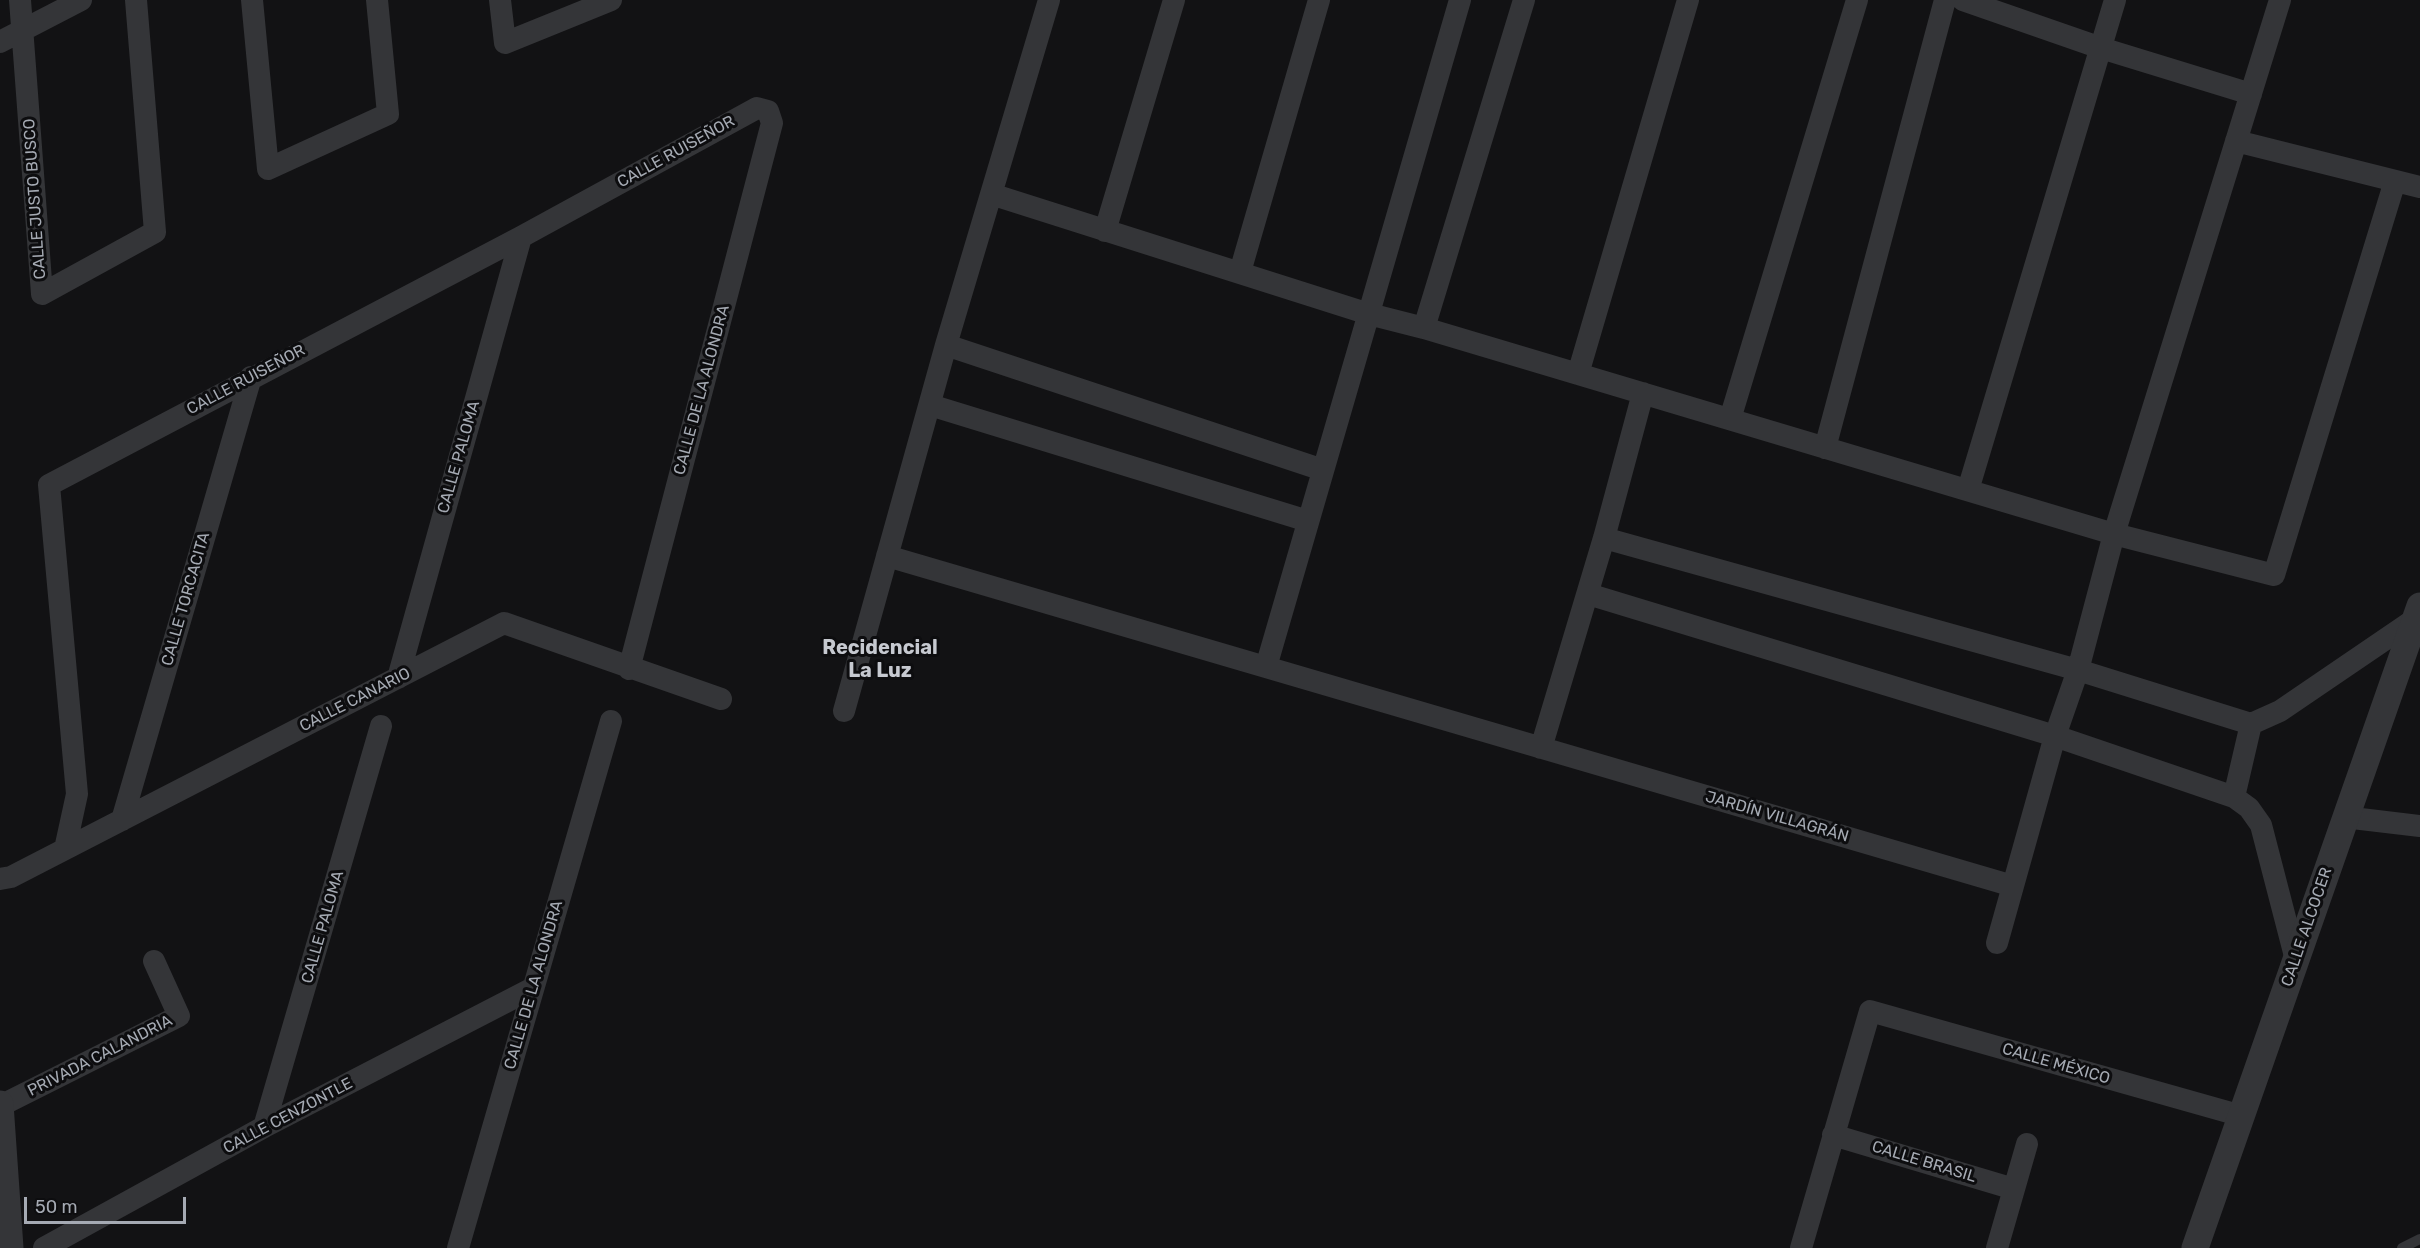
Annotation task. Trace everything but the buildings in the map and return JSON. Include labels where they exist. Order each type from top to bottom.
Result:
[{"type":"street","points":[[20,0],[23,30]]},
{"type":"street","points":[[0,42],[81,0]]},
{"type":"street","name":"CALLE JUSTO BUSCO","points":[[23,30],[42,294],[155,232],[136,0]]},
{"type":"street","points":[[252,0],[268,169],[388,114],[377,0]]},
{"type":"street","points":[[500,0],[505,43],[611,0]]},
{"type":"street","points":[[844,711],[946,345],[1049,0]]},
{"type":"street","points":[[1106,231],[1174,0]]},
{"type":"street","points":[[1240,272],[1319,0]]},
{"type":"street","points":[[1266,667],[1460,0]]},
{"type":"street","points":[[1424,328],[1524,0]]},
{"type":"street","points":[[1578,374],[1688,0]]},
{"type":"street","points":[[1730,419],[1857,0]]},
{"type":"street","points":[[1825,447],[1944,0]]},
{"type":"street","points":[[1963,0],[2101,48],[2251,94]]},
{"type":"street","points":[[1968,490],[2115,0]]},
{"type":"street","points":[[1997,943],[2055,736],[2078,670],[2114,534],[2280,0]]},
{"type":"street","name":"CALLE RUISEÑOR","points":[[65,849],[76,794],[49,485],[521,237],[758,108],[768,111]]},
{"type":"street","name":"CALLE DE LA ALONDRA","points":[[629,669],[772,123],[768,111]]},
{"type":"street","points":[[2236,141],[2420,187]]},
{"type":"street","points":[[992,194],[1369,314],[1424,328],[2114,534],[2274,575],[2395,181]]},
{"type":"street","name":"CALLE PALOMA","points":[[398,678],[521,237]]},
{"type":"street","points":[[946,345],[1323,470]]},
{"type":"street","name":"CALLE TORCACITA","points":[[122,820],[251,377]]},
{"type":"street","points":[[1541,748],[1588,594],[1643,393]]},
{"type":"street","points":[[930,405],[1308,521]]},
{"type":"street","points":[[1604,538],[2078,670],[2251,724],[2280,711],[2418,613]]},
{"type":"street","name":"JARDÍN VILLAGRÁN","points":[[887,556],[2013,886]]},
{"type":"street","points":[[1588,594],[2055,736],[2234,797],[2249,808],[2260,825],[2296,960]]},
{"type":"street","name":"CALLE ALCOCER","points":[[2195,1248],[2344,817],[2418,613]]},
{"type":"street","name":"CALLE CANARIO","points":[[0,879],[11,877],[504,623],[629,669],[721,699]]},
{"type":"street","name":"CALLE DE LA ALONDRA","points":[[458,1248],[611,721]]},
{"type":"street","points":[[2234,797],[2251,724]]},
{"type":"street","name":"CALLE PALOMA","points":[[264,1127],[381,726]]},
{"type":"street","points":[[2344,817],[2420,826]]},
{"type":"street","name":"PRIVADA CALANDRIA","points":[[0,1105],[179,1016],[154,961]]},
{"type":"street","name":"CALLE CENZONTLE","points":[[44,1248],[264,1127],[533,988]]},
{"type":"street","name":"CALLE MÉXICO","points":[[1833,1135],[1870,1011],[2242,1116]]},
{"type":"street","points":[[0,1105],[10,1248]]},
{"type":"street","points":[[1801,1248],[1833,1135]]},
{"type":"street","name":"CALLE BRASIL","points":[[1833,1135],[2014,1189]]},
{"type":"street","points":[[1997,1248],[2027,1144]]},
{"type":"lane","points":[[2402,1248],[2420,1239]]},
{"type":"district","name":"Recidencial La Luz","points":[[880,660]]}]
